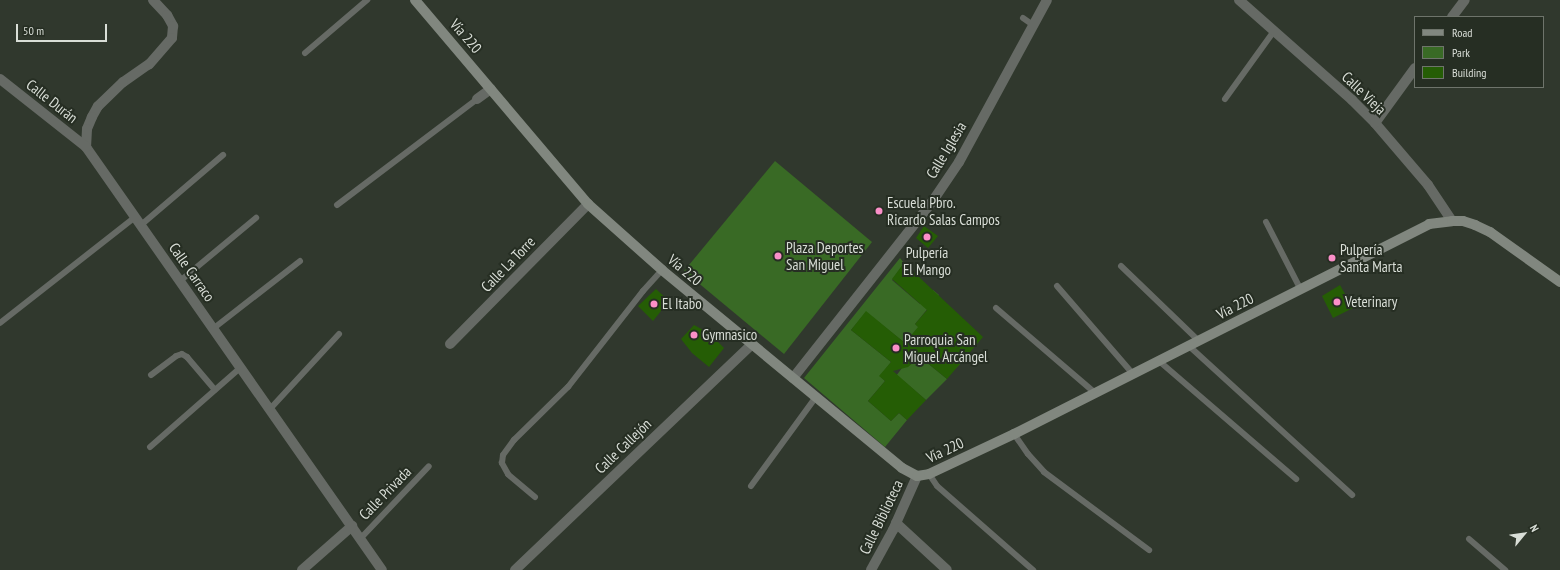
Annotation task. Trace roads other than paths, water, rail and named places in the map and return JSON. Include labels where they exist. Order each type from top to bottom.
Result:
[{"type":"main road","name":"Vía 220","points":[[415,0],[588,204],[662,270],[902,468],[917,476],[929,474],[1014,434],[1429,224],[1452,221],[1463,221],[1475,224],[1490,232],[1560,282]]},
{"type":"street","points":[[86,147],[87,129],[98,106],[123,82],[149,64],[172,38],[173,26],[167,15],[153,0]]},
{"type":"street","name":"Calle Iglesia","points":[[793,378],[932,202],[959,162],[1047,0]]},
{"type":"street","name":"Calle Vieja","points":[[1239,0],[1352,100],[1424,180],[1452,221]]},
{"type":"street","points":[[1453,16],[1465,0]]},
{"type":"street","points":[[1375,124],[1414,69]]},
{"type":"street","name":"Calle Durán","points":[[0,79],[86,147]]},
{"type":"street","points":[[477,99],[491,89]]},
{"type":"street","name":"Calle Carraco","points":[[86,147],[382,570]]},
{"type":"street","name":"Calle La Torre","points":[[450,344],[588,204]]},
{"type":"street","name":"Calle Callejón","points":[[515,570],[752,344]]},
{"type":"street","name":"Calle Biblioteca","points":[[871,570],[896,523],[917,476]]},
{"type":"street","points":[[896,523],[947,570]]},
{"type":"street","points":[[302,570],[352,526]]},
{"type":"lane","points":[[305,53],[367,0]]},
{"type":"lane","points":[[1023,18],[1033,25]]},
{"type":"lane","points":[[1225,98],[1274,31]]},
{"type":"lane","points":[[337,205],[477,99]]},
{"type":"lane","points":[[0,323],[138,221],[223,155]]},
{"type":"lane","points":[[180,281],[256,218]]},
{"type":"lane","points":[[1266,222],[1301,290]]},
{"type":"lane","points":[[214,328],[300,261]]},
{"type":"lane","points":[[1121,266],[1199,341]]},
{"type":"lane","points":[[535,497],[508,474],[502,463],[503,455],[514,440],[568,387],[662,270]]},
{"type":"lane","points":[[1057,286],[1133,374]]},
{"type":"lane","points":[[996,308],[1095,393]]},
{"type":"lane","points":[[270,409],[339,334]]},
{"type":"lane","points":[[1189,346],[1352,495]]},
{"type":"lane","points":[[151,375],[176,356],[182,354],[187,357],[215,390]]},
{"type":"lane","points":[[1159,361],[1296,479]]},
{"type":"lane","points":[[150,447],[241,367]]},
{"type":"lane","points":[[751,486],[816,397]]},
{"type":"lane","points":[[1014,434],[1028,454],[1044,472],[1150,550]]},
{"type":"lane","name":"Calle Privada","points":[[360,538],[429,466]]},
{"type":"lane","points":[[929,474],[937,486],[1033,570]]},
{"type":"lane","points":[[1469,539],[1505,570]]},
{"type":"place","name":"Escuela Pbro. Ricardo Salas Campos","points":[[879,211]]},
{"type":"place","name":"Pulpería El Mango","points":[[927,237]]},
{"type":"place","name":"Plaza Deportes San Miguel","points":[[778,256]]},
{"type":"place","name":"Pulpería Santa Marta","points":[[1332,258]]},
{"type":"place","name":"Veterinary","points":[[1337,302]]},
{"type":"place","name":"El Itabo","points":[[654,304]]},
{"type":"place","name":"Gymnasico","points":[[694,335]]},
{"type":"place","name":"Parroquia San Miguel Arcángel","points":[[896,348]]}]
